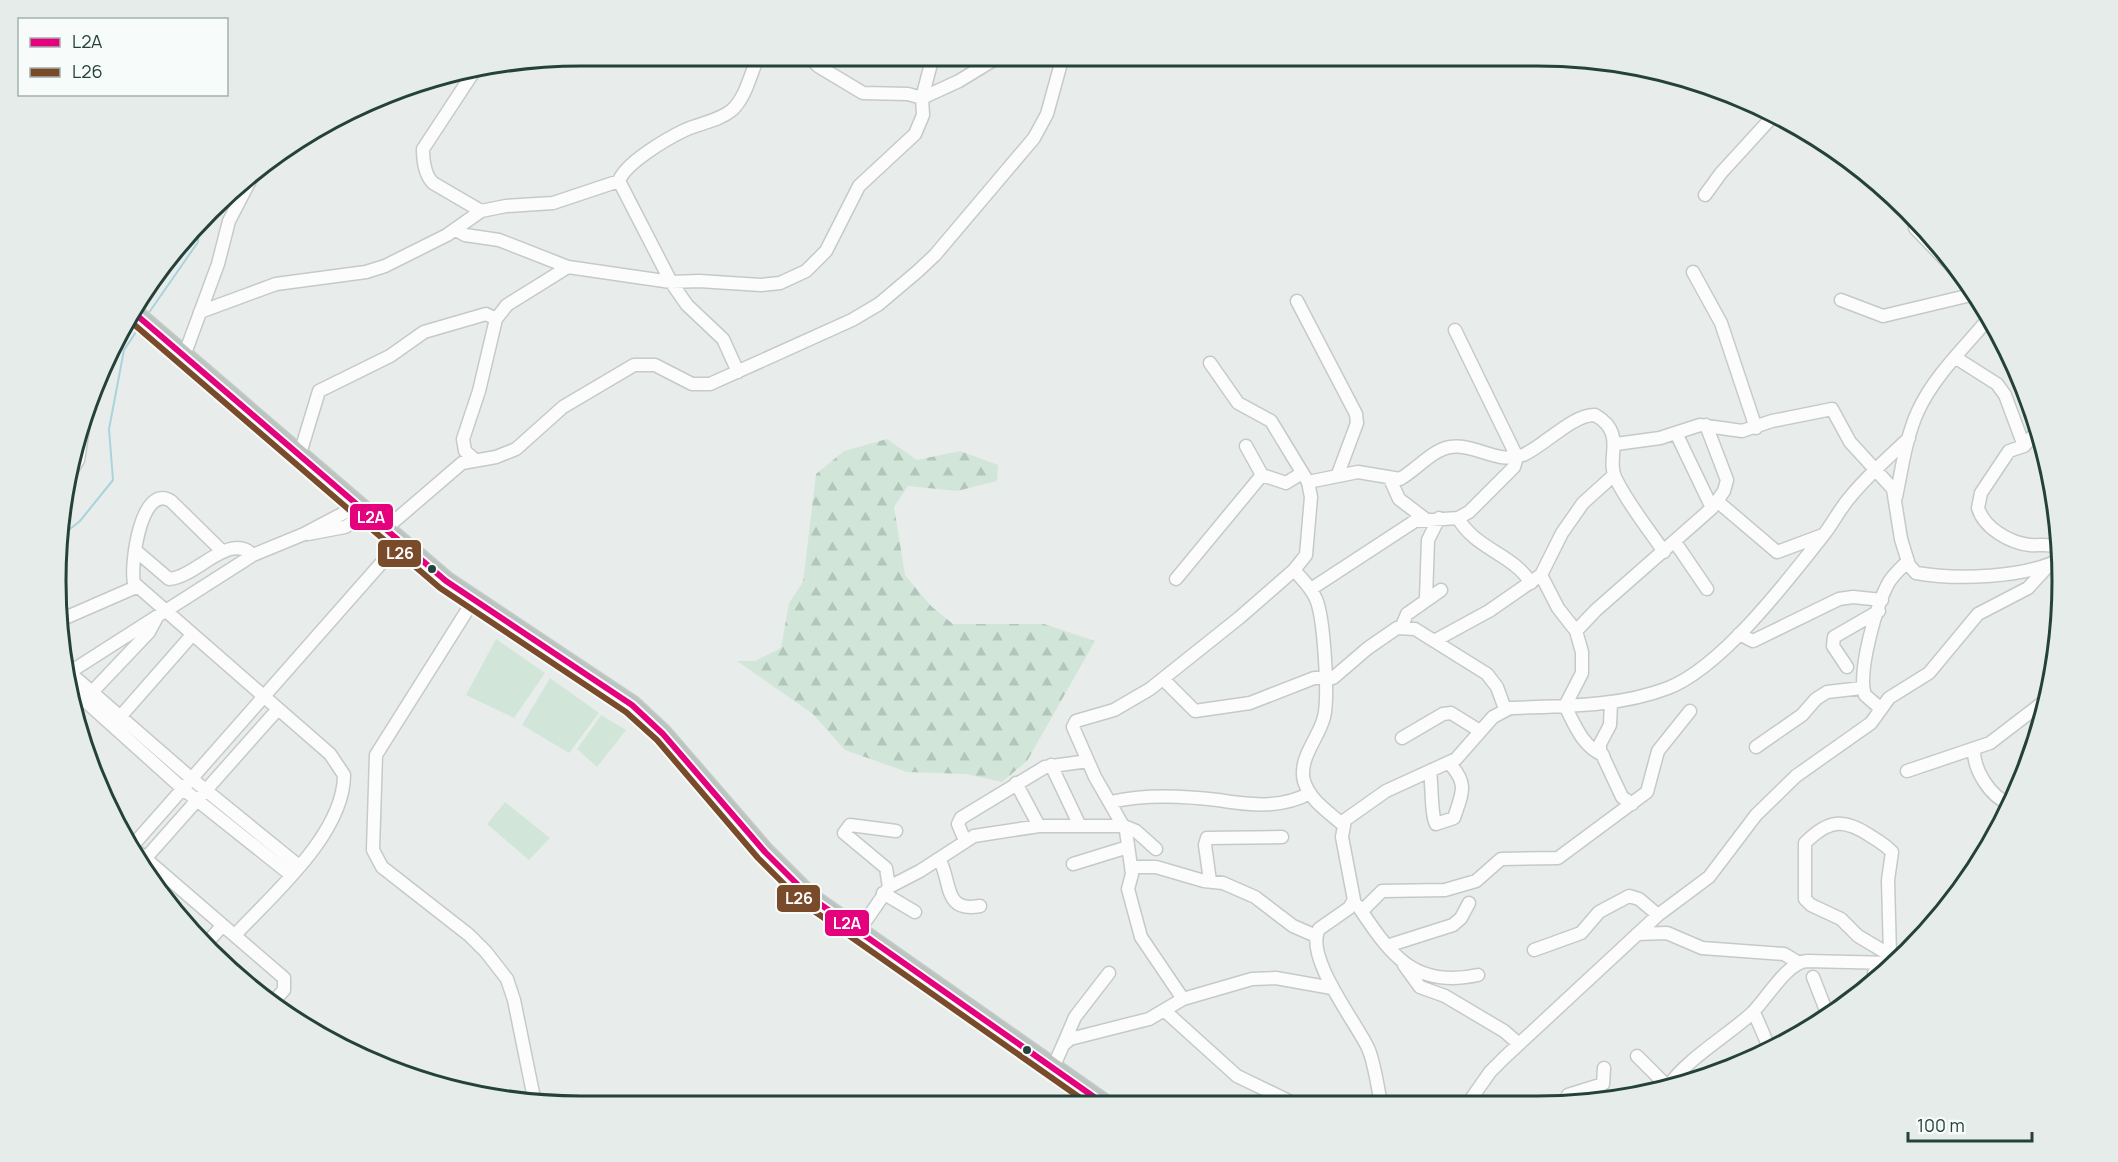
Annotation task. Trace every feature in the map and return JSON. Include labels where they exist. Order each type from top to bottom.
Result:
[{"type":"highway","points":[[140,318],[399,543],[473,601],[632,705],[663,734],[782,871],[810,897],[1093,1096]]},
{"type":"street","points":[[200,312],[276,284],[366,272],[401,258],[456,230],[463,221],[481,211],[506,206],[553,203],[619,181],[629,167],[670,137],[718,118],[733,109],[743,95],[755,66]]},
{"type":"street","points":[[818,66],[863,93],[908,94],[922,98],[951,86],[984,66]]},
{"type":"street","points":[[456,230],[465,235],[499,240],[568,267],[671,282],[771,284],[806,270],[826,251],[859,186],[915,134],[923,116],[922,98],[930,66]]},
{"type":"street","points":[[384,530],[455,468],[474,459],[496,457],[516,449],[563,407],[634,365],[655,365],[698,385],[710,384],[868,312],[935,255],[1042,125],[1060,66]]},
{"type":"street","points":[[469,79],[423,149],[423,157],[429,179],[433,183],[481,211]]},
{"type":"street","points":[[1705,195],[1735,156],[1768,121]]},
{"type":"street","points":[[619,181],[671,282],[687,305],[723,339],[738,372]]},
{"type":"street","points":[[184,356],[218,264],[229,221],[245,191]]},
{"type":"street","points":[[474,459],[465,451],[463,440],[479,391],[496,319],[507,305],[568,267]]},
{"type":"street","points":[[1694,272],[1721,323],[1756,428]]},
{"type":"street","points":[[1841,300],[1883,316],[1966,296]]},
{"type":"street","points":[[1297,300],[1356,414],[1357,423],[1338,474]]},
{"type":"street","points":[[295,454],[302,447],[319,391],[390,356],[424,332],[486,314],[496,319]]},
{"type":"street","points":[[1896,497],[1909,438],[1928,393],[1983,325]]},
{"type":"street","points":[[1311,589],[1415,520],[1458,518],[1483,500],[1514,466],[1517,457],[1455,330]]},
{"type":"street","points":[[1956,358],[1997,384],[2005,395],[2024,446]]},
{"type":"street","points":[[1183,999],[1141,937],[1128,889],[1132,867],[1124,825],[1088,761],[1074,731],[1074,723],[1123,706],[1162,679],[1294,570],[1308,550],[1311,497],[1305,477],[1271,421],[1238,403],[1209,363]]},
{"type":"street","points":[[1616,444],[1660,438],[1692,426],[1706,425],[1737,432],[1756,428],[1772,421],[1832,409],[1850,442],[1875,472],[1891,484],[1896,497],[1899,530],[1913,571],[1925,574],[2000,575],[2049,565]]},
{"type":"street","points":[[1246,446],[1262,475],[1286,483],[1305,477],[1358,472],[1390,479],[1403,477],[1436,453],[1451,447],[1517,457],[1591,415],[1603,421],[1616,444],[1614,475],[1664,552]]},
{"type":"street","points":[[1576,632],[1596,610],[1676,542],[1715,504],[1727,486],[1726,475],[1706,425]]},
{"type":"street","points":[[1676,433],[1715,504],[1777,552],[1824,534]]},
{"type":"street","points":[[1519,1044],[1504,1031],[1445,996],[1420,987],[1387,946],[1354,900],[1344,848],[1343,825],[1348,818],[1386,791],[1449,763],[1461,755],[1493,717],[1505,709],[1611,702],[1658,692],[1684,681],[1714,660],[1739,633],[1824,534],[1849,498],[1909,438]]},
{"type":"street","points":[[2031,438],[2024,446],[2012,449],[2006,455],[1981,493],[1978,508],[1988,525],[2016,542],[2051,545]]},
{"type":"street","points":[[1176,579],[1262,475]]},
{"type":"street","points":[[1434,641],[1472,622],[1536,579],[1583,503],[1614,475]]},
{"type":"street","points":[[1390,479],[1399,499],[1424,518]]},
{"type":"street","points":[[223,552],[165,497],[158,498],[149,504],[135,550],[132,575],[136,587],[162,614],[192,635],[330,754],[344,775],[341,800],[333,816],[295,871],[235,935]]},
{"type":"street","points":[[74,670],[253,555],[304,534],[345,527],[361,510]]},
{"type":"street","points":[[1426,598],[1428,540],[1439,518]]},
{"type":"street","points":[[1458,518],[1463,528],[1484,547],[1536,579],[1576,632],[1583,658],[1582,673],[1565,706]]},
{"type":"street","points":[[1676,542],[1707,589]]},
{"type":"street","points":[[137,841],[399,543]]},
{"type":"street","points":[[135,550],[170,579],[195,569],[223,552],[241,547],[253,555]]},
{"type":"street","points":[[1881,709],[1865,695],[1862,688],[1870,642],[1880,605],[1891,579],[1908,561]]},
{"type":"street","points":[[1473,1096],[1490,1072],[1636,934],[1709,877],[1756,815],[1796,776],[1870,723],[1889,699],[1921,680],[1938,664],[1978,614],[2028,588],[2049,565]]},
{"type":"street","points":[[1294,570],[1311,589],[1319,608],[1324,678],[1324,717],[1303,773],[1310,793],[1343,825]]},
{"type":"street","points":[[67,617],[136,587]]},
{"type":"street","points":[[1401,628],[1407,614],[1426,598],[1441,590]]},
{"type":"street","points":[[1739,633],[1753,641],[1839,599],[1853,597],[1880,605]]},
{"type":"street","points":[[473,601],[376,755],[372,849],[382,867],[469,935],[507,979],[514,1000],[533,1094]]},
{"type":"street","points":[[1847,667],[1833,646],[1834,637],[1880,605]]},
{"type":"street","points":[[92,692],[149,632],[162,614]]},
{"type":"street","points":[[1162,679],[1192,710],[1200,712],[1251,703],[1314,678],[1333,678],[1383,637],[1401,628],[1415,630],[1487,674],[1497,687],[1505,709]]},
{"type":"street","points":[[120,717],[192,635]]},
{"type":"street","points":[[75,678],[208,791],[295,871]]},
{"type":"street","points":[[1756,747],[1802,715],[1816,699],[1827,692],[1862,688]]},
{"type":"street","points":[[80,696],[183,789],[295,871]]},
{"type":"street","points":[[1611,702],[1610,725],[1600,744],[1622,797],[1632,804]]},
{"type":"street","points":[[1565,706],[1583,739],[1592,750],[1603,755]]},
{"type":"street","points":[[1907,771],[1974,749],[2000,736],[2035,708]]},
{"type":"street","points":[[145,855],[200,801],[278,710]]},
{"type":"street","points":[[1362,911],[1382,891],[1445,890],[1476,881],[1502,859],[1558,858],[1647,792],[1658,751],[1664,740],[1690,711]]},
{"type":"street","points":[[1402,738],[1443,714],[1451,713],[1480,731]]},
{"type":"street","points":[[1974,749],[1973,761],[1979,772],[1995,794],[2003,800]]},
{"type":"street","points":[[965,841],[958,824],[961,818],[1016,783],[1051,765],[1088,761]]},
{"type":"street","points":[[1430,771],[1434,794],[1433,820],[1436,824],[1444,823],[1454,818],[1463,788],[1462,778],[1449,763]]},
{"type":"street","points":[[1051,765],[1080,825]]},
{"type":"street","points":[[1016,783],[1039,826]]},
{"type":"street","points":[[1111,802],[1183,798],[1237,804],[1276,804],[1310,793]]},
{"type":"street","points":[[1888,958],[1858,936],[1841,919],[1811,905],[1805,898],[1805,843],[1837,822],[1848,824],[1892,852],[1888,880],[1891,955]]},
{"type":"street","points":[[886,890],[886,868],[844,833],[850,825],[896,831]]},
{"type":"street","points":[[858,932],[886,890],[974,836],[1039,826],[1124,825],[1136,831],[1156,849]]},
{"type":"street","points":[[1210,881],[1205,844],[1207,838],[1282,837]]},
{"type":"street","points":[[1073,864],[1128,848]]},
{"type":"street","points":[[939,859],[944,866],[951,898],[957,904],[969,908],[980,906]]},
{"type":"street","points":[[151,864],[285,978],[285,990],[278,997]]},
{"type":"street","points":[[1132,867],[1156,867],[1210,881],[1255,897],[1293,926],[1316,936],[1332,988],[1369,1050],[1379,1096]]},
{"type":"street","points":[[886,890],[915,912]]},
{"type":"street","points":[[1534,950],[1581,933],[1599,912],[1629,896],[1639,899],[1658,915]]},
{"type":"street","points":[[1316,936],[1326,922],[1349,908],[1354,900]]},
{"type":"street","points":[[1387,946],[1453,925],[1461,918],[1469,903]]},
{"type":"street","points":[[211,939],[222,926]]},
{"type":"street","points":[[1636,934],[1667,933],[1702,948],[1784,954],[1798,963],[1885,960]]},
{"type":"street","points":[[1680,1075],[1709,1047],[1752,1013],[1798,963]]},
{"type":"street","points":[[1404,965],[1440,979],[1478,975]]},
{"type":"street","points":[[1053,1068],[1075,1017],[1109,972]]},
{"type":"street","points":[[1813,977],[1825,1008]]},
{"type":"street","points":[[1063,1045],[1076,1036],[1142,1022],[1183,999],[1265,978],[1332,988]]},
{"type":"street","points":[[1165,1011],[1237,1076],[1278,1096]]},
{"type":"street","points":[[1752,1013],[1767,1042]]},
{"type":"street","points":[[1637,1056],[1661,1080]]},
{"type":"street","points":[[1568,1094],[1604,1084],[1604,1068]]},
{"type":"green space","points":[[887,439],[917,460],[960,451],[998,465],[997,481],[957,491],[908,486],[894,507],[905,575],[931,606],[953,624],[1044,624],[1095,641],[1027,761],[1002,782],[966,774],[907,772],[845,750],[813,714],[737,661],[755,661],[781,648],[789,603],[803,582],[816,474],[844,451]]},
{"type":"green space","points":[[496,639],[545,673],[514,718],[466,695]]},
{"type":"green space","points":[[550,678],[599,713],[569,753],[522,725]]},
{"type":"green space","points":[[601,715],[626,730],[597,767],[577,749]]},
{"type":"green space","points":[[505,802],[550,838],[529,860],[487,824]]},
{"type":"waterway","points":[[148,314],[198,242],[199,236]]},
{"type":"waterway","points":[[69,530],[80,521],[113,480],[109,429],[124,350],[140,326]]},
{"type":"transit line","name":"L2A","points":[[139,317],[446,581],[632,705],[663,734],[765,852],[810,897],[1093,1096]]},
{"type":"transit line","name":"L26","points":[[134,325],[440,588],[626,712],[657,740],[758,858],[804,904],[1078,1096]]}]
